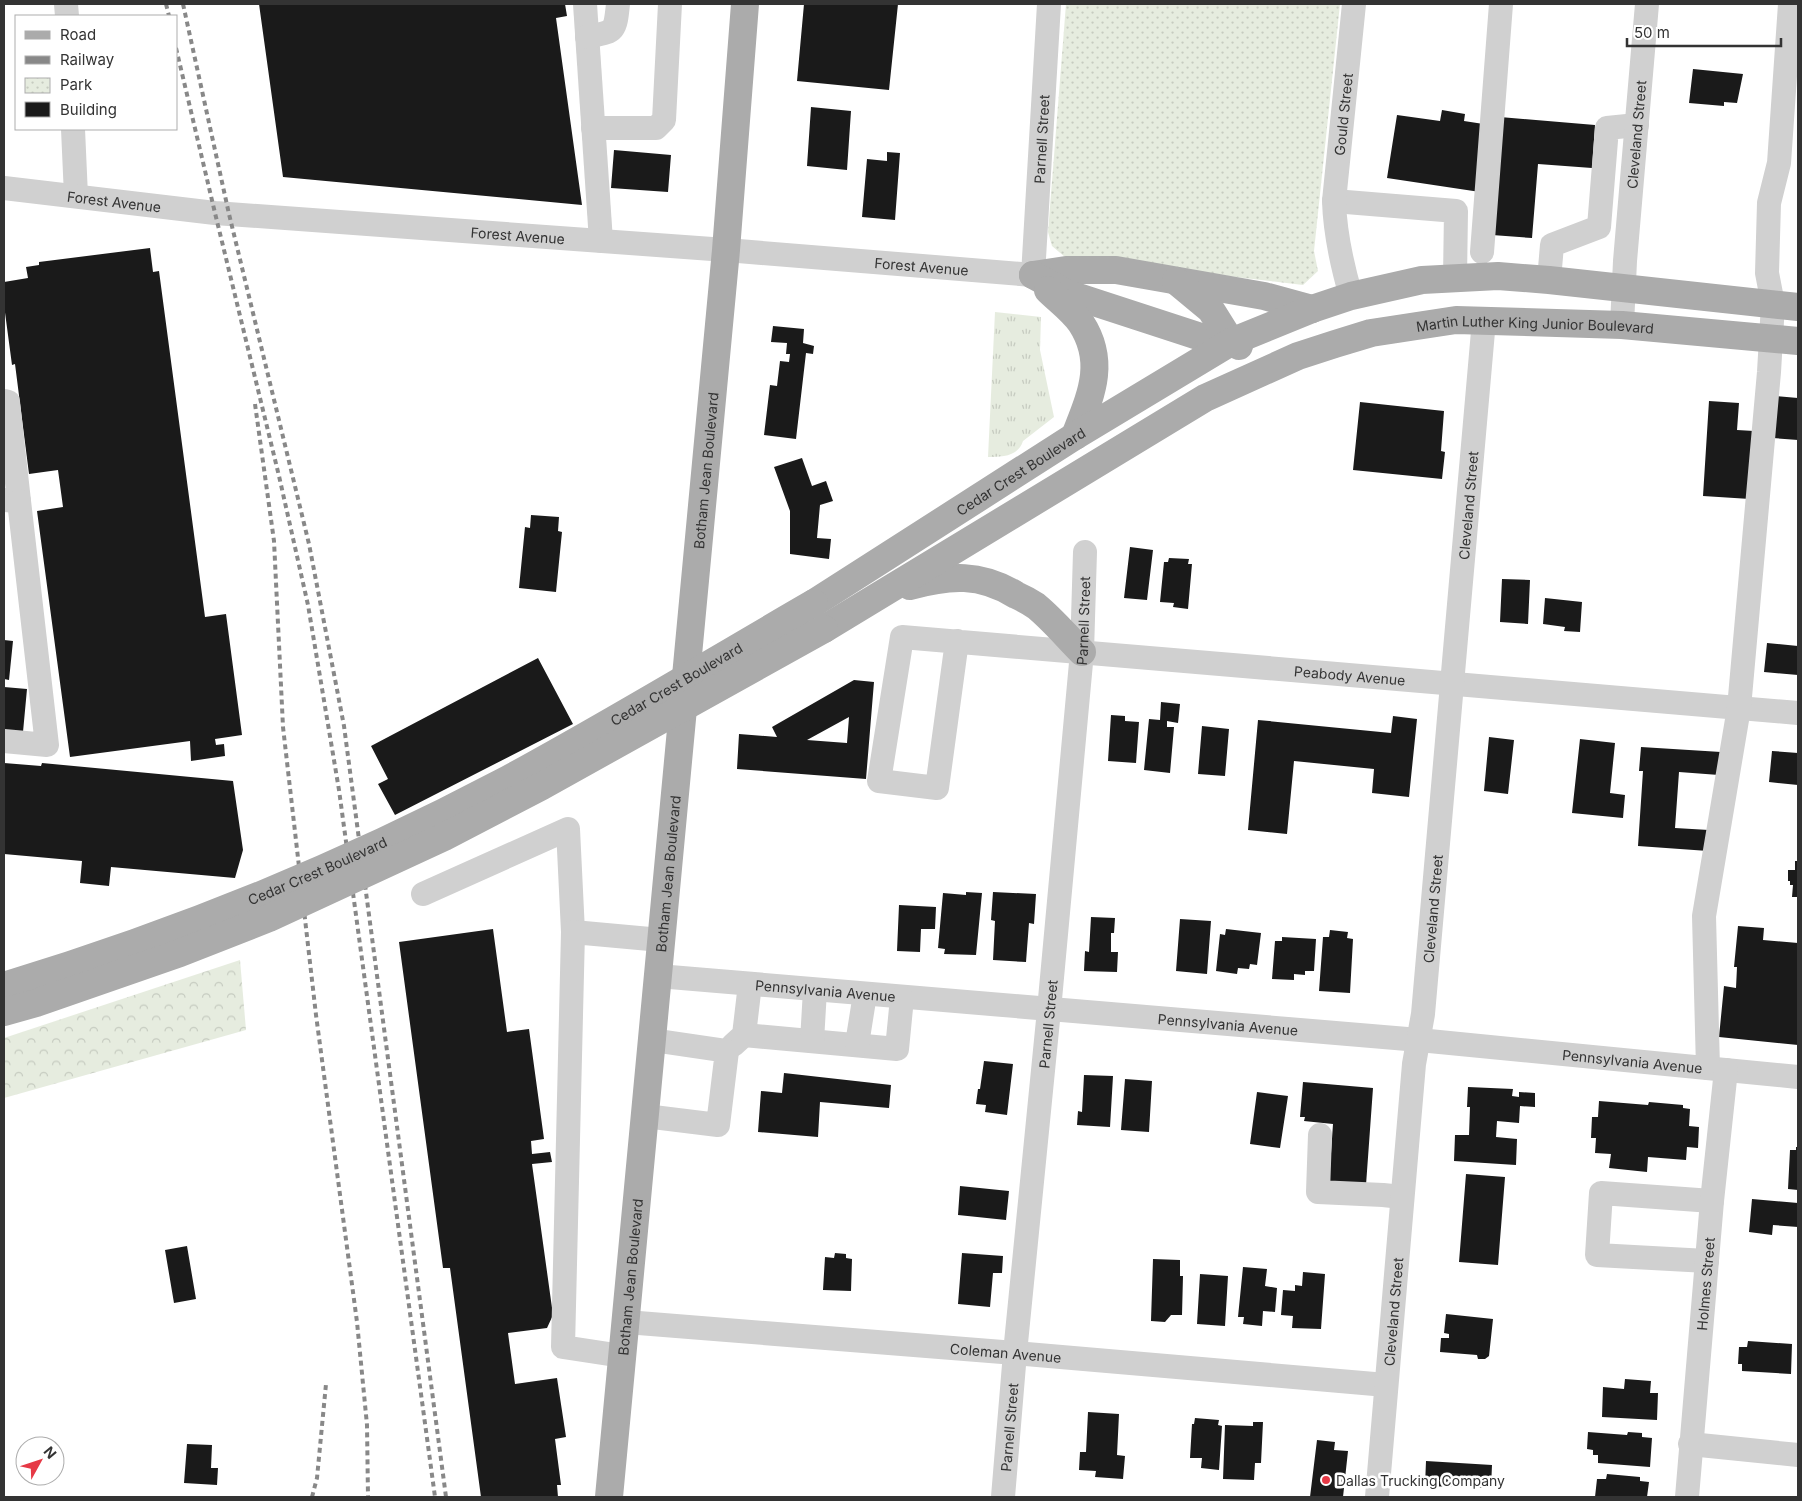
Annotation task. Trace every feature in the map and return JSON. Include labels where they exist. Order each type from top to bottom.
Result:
[{"type":"main road","name":"Botham Jean Boulevard","points":[[609,1497],[726,250],[745,4]]},
{"type":"main road","points":[[1033,275],[1066,270],[1116,270],[1264,296],[1312,309],[1351,296],[1422,280],[1498,276],[1785,305]]},
{"type":"main road","points":[[1033,275],[1075,296],[1204,338],[1231,342],[1277,364]]},
{"type":"main road","points":[[1033,275],[1080,322],[1090,344],[1095,367],[1093,390],[1075,436]]},
{"type":"main road","points":[[1172,279],[1211,310],[1231,342]]},
{"type":"main road","name":"Cedar Crest Boulevard","points":[[4,986],[158,934],[250,900],[346,859],[516,774],[582,738],[814,603],[1075,436],[1231,342],[1312,309]]},
{"type":"main road","name":"Martin Luther King Junior Boulevard","points":[[1277,364],[1371,333],[1456,320],[1622,325],[1798,341]]},
{"type":"main road","points":[[1205,398],[1219,374],[1231,342]]},
{"type":"main road","name":"Cedar Crest Boulevard","points":[[4,1012],[36,1003],[180,953],[269,918],[444,837],[542,786],[824,629],[1205,398],[1277,364]]},
{"type":"main road","points":[[886,592],[935,579],[960,576],[983,580],[1009,590],[1035,606],[1082,652]]},
{"type":"street","points":[[585,4],[601,241]]},
{"type":"street","points":[[587,37],[607,33],[614,28],[618,4]]},
{"type":"street","points":[[593,128],[656,128],[664,120],[670,4]]},
{"type":"street","name":"Parnell Street","points":[[1033,275],[1049,4]]},
{"type":"street","name":"Gould Street","points":[[1351,296],[1341,262],[1335,224],[1334,201],[1354,4]]},
{"type":"street","points":[[1482,252],[1501,4]]},
{"type":"street","name":"Cleveland Street","points":[[1622,325],[1628,230],[1648,4]]},
{"type":"street","name":"Holmes Street","points":[[1687,1497],[1712,1201],[1717,1069],[1704,916],[1739,708],[1771,338],[1785,305],[1767,273],[1769,203],[1779,163],[1790,4]]},
{"type":"street","points":[[1599,227],[1607,128],[1637,126]]},
{"type":"street","points":[[73,130],[76,196]]},
{"type":"street","name":"Forest Avenue","points":[[4,188],[222,213],[726,250],[1033,275]]},
{"type":"street","points":[[1334,201],[1456,211],[1455,278]]},
{"type":"street","points":[[1549,280],[1552,245],[1599,227],[1628,230]]},
{"type":"street","name":"Cleveland Street","points":[[1377,1497],[1414,1064],[1423,1014],[1484,320]]},
{"type":"street","points":[[4,741],[47,745],[11,500],[5,395]]},
{"type":"street","name":"Parnell Street","points":[[1003,1497],[1014,1352],[1049,1010],[1082,652],[1085,552]]},
{"type":"street","name":"Peabody Avenue","points":[[957,641],[937,788],[879,781],[902,637],[957,641],[1798,713]]},
{"type":"street","points":[[423,894],[568,829],[573,932],[563,1348],[622,1356]]},
{"type":"street","points":[[573,932],[661,940]]},
{"type":"street","name":"Pennsylvania Avenue","points":[[658,976],[1419,1040],[1798,1077]]},
{"type":"street","points":[[645,1116],[718,1125],[727,1051],[744,1035],[750,984]]},
{"type":"street","points":[[812,1041],[815,990]]},
{"type":"street","points":[[857,1044],[865,994]]},
{"type":"street","points":[[744,1035],[897,1048],[902,998]]},
{"type":"street","points":[[652,1040],[727,1051]]},
{"type":"street","points":[[1320,1135],[1318,1192],[1402,1197]]},
{"type":"street","points":[[1707,1261],[1597,1255],[1601,1193],[1712,1201]]},
{"type":"street","name":"Coleman Avenue","points":[[626,1322],[1014,1352],[1386,1385]]},
{"type":"street","points":[[1690,1444],[1798,1455]]},
{"type":"green space","points":[[1066,4],[1340,4],[1314,251],[1318,271],[1303,285],[1065,257],[1052,246],[1048,232]]},
{"type":"green space","points":[[995,312],[1041,317],[1040,350],[1054,417],[1023,441],[1021,446],[1013,453],[988,457]]},
{"type":"green space","points":[[240,960],[246,1030],[4,1098],[4,1038]]},
{"type":"building","points":[[259,4],[565,4],[567,16],[556,18],[582,205],[283,177]]},
{"type":"building","points":[[804,4],[898,4],[889,90],[797,81]]},
{"type":"building","points":[[1693,69],[1743,74],[1737,103],[1724,102],[1724,106],[1689,103]]},
{"type":"building","points":[[811,107],[851,111],[847,170],[807,166]]},
{"type":"building","points":[[1442,110],[1465,114],[1464,121],[1490,125],[1480,192],[1387,178],[1397,115],[1440,121]]},
{"type":"building","points":[[1500,117],[1595,125],[1592,168],[1538,164],[1532,238],[1492,235]]},
{"type":"building","points":[[614,150],[671,155],[668,192],[611,188]]},
{"type":"building","points":[[887,152],[900,153],[895,220],[862,217],[867,159],[887,161]]},
{"type":"building","points":[[150,248],[153,272],[159,271],[205,617],[226,614],[242,735],[215,739],[216,745],[224,744],[225,756],[191,761],[190,741],[70,757],[37,511],[63,507],[58,470],[29,474],[15,364],[12,365],[4,305],[4,282],[28,278],[26,267],[39,265],[39,262]]},
{"type":"building","points":[[773,326],[804,329],[803,343],[814,346],[813,354],[806,353],[796,439],[764,435],[770,385],[777,386],[780,361],[789,362],[790,354],[786,354],[787,343],[771,342]]},
{"type":"building","points":[[1776,396],[1798,398],[1798,440],[1773,438]]},
{"type":"building","points":[[1709,401],[1739,403],[1737,430],[1754,431],[1750,499],[1703,496]]},
{"type":"building","points":[[1360,402],[1444,411],[1441,451],[1445,452],[1442,479],[1353,470]]},
{"type":"building","points":[[802,458],[812,486],[826,481],[833,501],[820,505],[817,538],[831,539],[829,559],[790,554],[790,511],[774,467]]},
{"type":"building","points":[[531,515],[559,517],[558,531],[562,532],[556,592],[519,588],[525,527],[530,528]]},
{"type":"building","points":[[1130,547],[1153,550],[1147,600],[1124,598]]},
{"type":"building","points":[[1169,558],[1189,559],[1188,564],[1192,564],[1188,609],[1173,607],[1174,603],[1160,602],[1164,562],[1168,562]]},
{"type":"building","points":[[1502,579],[1530,580],[1528,624],[1500,622]]},
{"type":"building","points":[[1545,598],[1582,602],[1580,632],[1564,631],[1565,627],[1543,624]]},
{"type":"building","points":[[4,640],[13,641],[9,680],[4,679]]},
{"type":"building","points":[[1767,643],[1798,646],[1798,675],[1764,672]]},
{"type":"building","points":[[538,658],[573,724],[395,815],[378,784],[388,779],[371,746]]},
{"type":"building","points":[[854,680],[874,682],[866,779],[737,769],[739,734],[777,737],[772,727]],"holes":[[[849,717],[847,743],[807,740]]]},
{"type":"building","points":[[4,687],[27,689],[23,732],[4,731]]},
{"type":"building","points":[[1161,702],[1180,704],[1178,723],[1167,721],[1167,727],[1174,727],[1170,773],[1144,770],[1149,719],[1160,720]]},
{"type":"building","points":[[1111,715],[1125,716],[1125,721],[1139,722],[1136,763],[1108,761]]},
{"type":"building","points":[[1393,716],[1417,719],[1409,797],[1372,793],[1374,769],[1294,761],[1287,834],[1248,830],[1258,720],[1391,733]]},
{"type":"building","points":[[1202,726],[1229,729],[1225,776],[1198,774]]},
{"type":"building","points":[[1489,737],[1514,740],[1508,794],[1484,791]]},
{"type":"building","points":[[1580,739],[1615,743],[1610,793],[1625,795],[1623,818],[1572,813]]},
{"type":"building","points":[[1641,747],[1721,752],[1719,775],[1679,772],[1675,828],[1709,830],[1708,851],[1638,846],[1643,771],[1639,771]]},
{"type":"building","points":[[1772,751],[1798,753],[1798,785],[1769,782]]},
{"type":"building","points":[[4,763],[41,766],[42,763],[233,781],[243,850],[235,878],[111,867],[109,886],[80,883],[82,861],[4,854]]},
{"type":"building","points":[[1795,861],[1798,861],[1798,897],[1792,897],[1793,885],[1790,885],[1790,881],[1788,881],[1788,870],[1795,870]]},
{"type":"building","points":[[966,892],[982,893],[976,955],[944,954],[945,949],[938,948],[943,893],[966,895]]},
{"type":"building","points":[[993,892],[1036,894],[1034,924],[1029,923],[1026,962],[993,960],[995,921],[991,920]]},
{"type":"building","points":[[899,905],[936,907],[935,929],[921,929],[920,952],[897,951]]},
{"type":"building","points":[[1091,917],[1115,918],[1114,933],[1111,933],[1111,952],[1118,952],[1117,972],[1084,971],[1085,951],[1089,952]]},
{"type":"building","points":[[1180,919],[1211,921],[1207,974],[1176,971]]},
{"type":"building","points":[[1738,926],[1764,928],[1763,940],[1798,943],[1798,1045],[1719,1037],[1724,986],[1736,988],[1737,967],[1734,967]]},
{"type":"building","points":[[493,929],[507,1032],[529,1029],[544,1139],[531,1141],[532,1154],[550,1152],[552,1162],[532,1164],[553,1315],[547,1328],[508,1333],[515,1384],[557,1378],[566,1437],[555,1439],[561,1485],[557,1485],[558,1497],[481,1497],[450,1268],[443,1268],[399,942]]},
{"type":"building","points":[[1226,929],[1261,933],[1257,965],[1250,964],[1249,969],[1238,968],[1237,974],[1216,971],[1220,934],[1225,935]]},
{"type":"building","points":[[1330,930],[1348,932],[1347,938],[1353,939],[1350,993],[1319,991],[1323,937],[1329,937]]},
{"type":"building","points":[[1282,937],[1316,939],[1314,971],[1305,971],[1305,975],[1294,974],[1294,980],[1272,979],[1275,941],[1282,941]]},
{"type":"building","points":[[984,1061],[1013,1064],[1007,1115],[985,1112],[986,1105],[976,1104]]},
{"type":"building","points":[[784,1073],[891,1085],[889,1108],[820,1102],[818,1137],[758,1132],[761,1091],[782,1093]]},
{"type":"building","points":[[1084,1075],[1113,1076],[1110,1127],[1077,1125],[1078,1111],[1082,1112]]},
{"type":"building","points":[[1125,1079],[1152,1081],[1149,1132],[1121,1130]]},
{"type":"building","points":[[1303,1082],[1373,1088],[1366,1185],[1329,1183],[1333,1124],[1304,1121],[1305,1117],[1300,1117]]},
{"type":"building","points":[[1468,1087],[1513,1089],[1512,1096],[1519,1097],[1519,1092],[1535,1093],[1535,1107],[1520,1106],[1519,1123],[1497,1121],[1496,1137],[1517,1139],[1516,1165],[1454,1161],[1455,1135],[1469,1135],[1470,1107],[1467,1107]]},
{"type":"building","points":[[1257,1092],[1288,1096],[1280,1148],[1250,1144]]},
{"type":"building","points":[[1599,1101],[1648,1105],[1649,1102],[1683,1105],[1683,1108],[1690,1109],[1689,1126],[1699,1127],[1698,1148],[1687,1147],[1686,1160],[1648,1157],[1647,1172],[1609,1168],[1611,1154],[1595,1153],[1596,1138],[1591,1138],[1592,1117],[1598,1117]]},
{"type":"building","points":[[1796,1147],[1798,1147],[1798,1190],[1788,1189],[1790,1150],[1796,1150]]},
{"type":"building","points":[[1466,1174],[1505,1177],[1498,1265],[1459,1262]]},
{"type":"building","points":[[960,1186],[1009,1191],[1006,1220],[958,1215]]},
{"type":"building","points":[[1752,1199],[1798,1203],[1798,1227],[1773,1225],[1772,1235],[1749,1232]]},
{"type":"building","points":[[187,1246],[196,1299],[174,1303],[165,1250]]},
{"type":"building","points":[[835,1253],[846,1254],[846,1258],[852,1259],[851,1291],[823,1290],[825,1257],[834,1258]]},
{"type":"building","points":[[962,1253],[1003,1256],[1002,1273],[993,1273],[990,1307],[958,1304]]},
{"type":"building","points":[[1153,1259],[1180,1260],[1180,1276],[1183,1276],[1182,1315],[1171,1315],[1165,1322],[1151,1321]]},
{"type":"building","points":[[1243,1267],[1267,1269],[1265,1286],[1277,1288],[1275,1312],[1263,1311],[1262,1326],[1243,1324],[1244,1317],[1238,1317]]},
{"type":"building","points":[[1303,1272],[1325,1274],[1321,1329],[1292,1328],[1293,1316],[1281,1315],[1283,1290],[1295,1291],[1295,1285],[1302,1286]]},
{"type":"building","points":[[1200,1274],[1228,1276],[1225,1326],[1197,1324]]},
{"type":"building","points":[[1446,1314],[1493,1319],[1489,1356],[1485,1359],[1478,1359],[1477,1355],[1440,1352],[1441,1338],[1449,1338],[1449,1334],[1444,1333]]},
{"type":"building","points":[[1748,1341],[1792,1344],[1791,1374],[1742,1371],[1742,1364],[1738,1364],[1739,1347],[1747,1347]]},
{"type":"building","points":[[1625,1379],[1651,1381],[1650,1393],[1658,1393],[1657,1420],[1602,1417],[1603,1387],[1624,1389]]},
{"type":"building","points":[[1088,1412],[1119,1414],[1117,1455],[1125,1456],[1123,1479],[1095,1477],[1096,1471],[1079,1470],[1080,1452],[1086,1452]]},
{"type":"building","points":[[1195,1418],[1219,1420],[1218,1425],[1222,1426],[1219,1470],[1201,1468],[1202,1458],[1190,1458],[1192,1424],[1194,1424]]},
{"type":"building","points":[[1253,1422],[1263,1422],[1261,1463],[1255,1463],[1254,1480],[1223,1479],[1225,1425],[1253,1426]]},
{"type":"building","points":[[1588,1432],[1627,1435],[1628,1432],[1642,1433],[1642,1437],[1652,1438],[1650,1467],[1598,1463],[1598,1455],[1593,1455],[1593,1450],[1587,1449]]},
{"type":"building","points":[[1317,1440],[1335,1442],[1334,1450],[1348,1451],[1343,1497],[1310,1497]]},
{"type":"building","points":[[187,1444],[212,1445],[211,1468],[218,1468],[217,1485],[184,1483]]},
{"type":"building","points":[[1426,1461],[1492,1465],[1491,1488],[1425,1486]]},
{"type":"building","points":[[1607,1474],[1640,1477],[1640,1481],[1649,1482],[1647,1497],[1595,1497],[1597,1479],[1606,1479]]},
{"type":"railway","points":[[166,4],[169,15]]},
{"type":"railway","points":[[183,4],[229,214],[309,544],[344,726],[446,1497]]},
{"type":"railway","points":[[178,56],[279,476],[308,605],[339,790],[435,1497]]},
{"type":"railway","points":[[255,404],[274,541],[283,727],[316,1015],[357,1322],[367,1425],[368,1497]]},
{"type":"railway","points":[[312,1497],[317,1478],[326,1384]]},
{"type":"place","name":"Dallas Trucking Company","points":[[1326,1480]]}]
